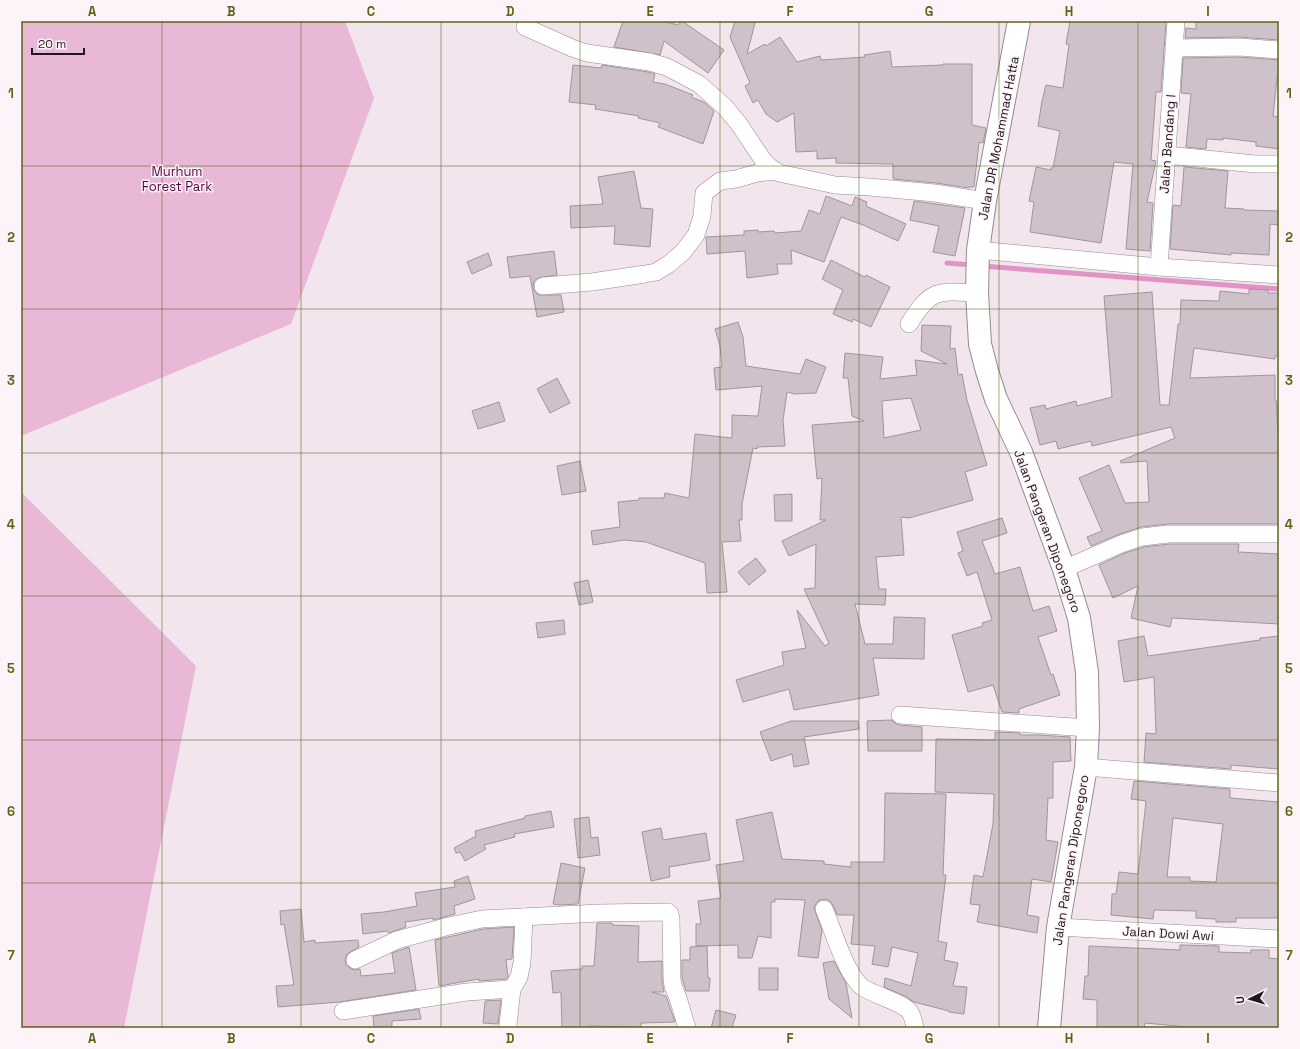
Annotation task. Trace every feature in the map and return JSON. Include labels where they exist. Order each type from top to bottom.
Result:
[{"type":"highway","name":"Jalan DR Mohammad Hatta","points":[[978,252],[985,201],[1019,21]]},
{"type":"highway","name":"Jalan Pangeran Diponegoro","points":[[978,252],[977,286],[980,344],[987,371],[996,399],[1021,452],[1064,569],[1079,618],[1087,672],[1088,728],[1086,768],[1058,927],[1049,1028]]},
{"type":"street","name":"Jalan Bandang I","points":[[1159,267],[1176,21]]},
{"type":"street","points":[[525,27],[587,53],[650,62],[667,67],[699,84],[724,106],[739,124],[763,160],[776,171]]},
{"type":"street","points":[[1174,48],[1232,47],[1279,50]]},
{"type":"street","points":[[1167,155],[1255,164],[1279,164]]},
{"type":"street","points":[[543,286],[592,282],[656,272],[669,264],[683,252],[696,236],[702,216],[704,193],[720,181],[736,179],[757,173],[776,171],[835,185],[936,193],[985,201]]},
{"type":"street","points":[[978,252],[1279,275]]},
{"type":"street","points":[[909,324],[917,310],[930,297],[936,294],[977,286]]},
{"type":"street","points":[[1064,569],[1121,544],[1142,537],[1168,534],[1279,534]]},
{"type":"street","points":[[900,715],[1088,728]]},
{"type":"street","points":[[1086,768],[1279,783]]},
{"type":"street","points":[[824,909],[853,976],[862,986],[909,1010],[914,1020],[915,1028]]},
{"type":"street","points":[[355,960],[397,940],[420,933],[482,919],[606,913],[669,913],[671,919],[673,986],[687,1028]]},
{"type":"street","points":[[508,1025],[512,989],[518,977],[522,963],[524,917]]},
{"type":"street","name":"Jalan Dowi Awi","points":[[1058,927],[1279,939]]},
{"type":"street","points":[[343,1011],[467,992],[512,989]]},
{"type":"green space","name":"Murhum Forest Park","points":[[21,21],[345,21],[374,98],[291,324],[21,436]]},
{"type":"green space","points":[[21,492],[196,666],[124,1028],[21,1028]]},
{"type":"building","points":[[623,21],[662,21],[678,25],[682,21],[724,50],[708,73],[664,41],[660,55],[614,47]]},
{"type":"building","points":[[735,21],[755,23],[747,54],[765,44],[766,46],[780,37],[797,62],[820,56],[821,60],[865,57],[864,55],[890,51],[892,67],[972,64],[972,125],[986,128],[983,143],[979,142],[974,187],[969,188],[893,179],[893,164],[836,163],[836,158],[817,159],[817,151],[796,152],[794,113],[777,122],[766,114],[758,100],[753,103],[745,86],[750,83],[730,37]]},
{"type":"building","points":[[1070,21],[1166,21],[1161,92],[1156,92],[1151,160],[1156,161],[1147,202],[1153,203],[1150,251],[1126,249],[1133,164],[1114,162],[1101,243],[1030,232],[1034,202],[1029,201],[1036,167],[1051,170],[1051,168],[1053,168],[1060,131],[1038,126],[1042,101],[1046,85],[1063,88],[1069,45],[1066,44]]},
{"type":"building","points":[[1196,21],[1279,21],[1279,40],[1239,37],[1185,38],[1186,28],[1196,29]]},
{"type":"building","points":[[1239,57],[1279,60],[1273,116],[1279,117],[1279,149],[1256,146],[1256,142],[1223,138],[1223,140],[1207,139],[1206,149],[1186,147],[1191,94],[1181,93],[1183,58]]},
{"type":"building","points":[[573,65],[601,68],[602,65],[648,72],[655,74],[653,82],[665,84],[693,95],[691,97],[704,102],[714,111],[703,144],[658,127],[660,123],[638,118],[639,116],[595,109],[596,105],[569,102]]},
{"type":"building","points":[[1184,167],[1228,171],[1225,208],[1279,211],[1279,225],[1270,224],[1269,255],[1231,253],[1231,255],[1170,249],[1173,205],[1181,206]]},
{"type":"building","points":[[634,171],[641,208],[653,209],[650,247],[614,244],[615,226],[571,228],[570,206],[603,204],[598,177]]},
{"type":"building","points":[[826,196],[852,206],[855,197],[867,202],[866,206],[906,224],[898,241],[841,217],[824,262],[791,250],[792,264],[777,264],[778,274],[747,278],[745,251],[707,254],[706,237],[744,235],[744,231],[758,230],[758,232],[774,231],[775,233],[801,231],[809,210],[820,214]]},
{"type":"building","points":[[914,201],[965,208],[955,256],[933,252],[939,226],[910,220]]},
{"type":"building","points":[[554,251],[557,275],[538,278],[534,281],[533,287],[535,292],[539,295],[561,295],[564,312],[537,317],[530,276],[510,278],[507,257]]},
{"type":"building","points":[[488,253],[492,265],[472,274],[467,262]]},
{"type":"building","points":[[831,260],[865,277],[866,275],[890,287],[871,327],[853,319],[852,322],[833,314],[843,290],[822,279]]},
{"type":"building","points":[[1249,289],[1268,290],[1268,293],[1279,293],[1279,356],[1275,356],[1275,359],[1194,348],[1190,378],[1275,375],[1275,400],[1279,449],[1279,524],[1168,524],[1141,527],[1091,546],[1087,537],[1102,531],[1079,478],[1109,465],[1125,503],[1149,502],[1147,461],[1121,463],[1120,461],[1175,438],[1171,427],[1092,446],[1091,441],[1058,449],[1056,441],[1040,445],[1030,408],[1045,405],[1046,409],[1076,401],[1077,406],[1112,397],[1104,296],[1152,292],[1160,405],[1169,405],[1178,324],[1180,324],[1181,300],[1219,301],[1220,291],[1249,294]]},
{"type":"building","points":[[738,322],[743,337],[746,366],[800,374],[806,359],[826,367],[816,393],[795,394],[787,392],[783,420],[785,446],[757,447],[757,449],[753,448],[742,504],[742,520],[739,520],[741,541],[722,542],[727,592],[707,593],[705,563],[646,542],[624,540],[593,545],[591,531],[620,527],[618,502],[639,500],[639,498],[664,498],[665,493],[689,498],[695,434],[732,438],[732,415],[758,416],[762,386],[716,390],[714,368],[722,367],[720,346],[715,329]]},
{"type":"building","points":[[922,325],[951,326],[950,349],[955,348],[958,375],[962,374],[967,400],[987,465],[965,472],[973,500],[909,518],[901,517],[904,555],[876,557],[879,589],[886,589],[885,605],[855,604],[865,644],[893,644],[894,617],[925,618],[924,659],[873,658],[879,695],[794,710],[789,689],[743,702],[736,680],[784,665],[782,652],[806,648],[797,610],[825,646],[829,643],[804,589],[815,588],[816,544],[789,556],[782,541],[826,520],[820,520],[822,478],[817,479],[812,425],[864,421],[852,416],[848,378],[843,378],[845,353],[883,357],[880,379],[917,375],[915,360],[947,364],[921,351]],"holes":[[[911,398],[921,430],[884,438],[882,401]]]},
{"type":"building","points":[[557,378],[570,403],[550,413],[537,389]]},
{"type":"building","points":[[499,402],[505,421],[478,429],[472,411]]},
{"type":"building","points":[[580,461],[586,491],[562,495],[557,466]]},
{"type":"building","points":[[792,494],[792,521],[775,521],[774,495]]},
{"type":"building","points":[[1002,518],[1007,533],[982,541],[995,574],[1020,567],[1033,611],[1049,606],[1057,631],[1038,637],[1051,675],[1053,674],[1060,695],[1019,709],[1019,713],[1002,712],[993,685],[968,692],[952,635],[983,626],[982,623],[992,620],[977,572],[967,576],[958,553],[963,551],[957,532]]},
{"type":"building","points":[[1169,544],[1239,544],[1238,552],[1279,554],[1279,624],[1172,618],[1170,627],[1131,618],[1138,586],[1113,598],[1099,565],[1125,553],[1144,547]]},
{"type":"building","points":[[756,558],[766,571],[749,585],[738,572]]},
{"type":"building","points":[[588,580],[593,602],[579,605],[574,583]]},
{"type":"building","points":[[564,620],[565,634],[538,638],[536,623]]},
{"type":"building","points":[[1144,636],[1148,656],[1279,636],[1279,769],[1231,765],[1231,769],[1144,762],[1146,733],[1156,734],[1154,677],[1124,682],[1118,641]]},
{"type":"building","points":[[892,720],[899,725],[922,727],[922,751],[868,751],[867,721]]},
{"type":"building","points":[[791,721],[858,721],[859,729],[804,737],[809,764],[794,767],[792,754],[771,761],[760,732]]},
{"type":"building","points":[[995,732],[1020,733],[1020,735],[1070,737],[1071,761],[1053,762],[1053,798],[1048,798],[1046,840],[1058,842],[1051,882],[1032,879],[1027,915],[1039,917],[1037,933],[977,922],[980,905],[970,904],[974,875],[983,877],[993,824],[994,794],[935,792],[936,739],[995,740]]},
{"type":"building","points":[[1134,781],[1230,789],[1230,798],[1279,802],[1279,918],[1236,918],[1236,922],[1216,922],[1216,919],[1196,918],[1196,911],[1154,910],[1153,919],[1111,915],[1112,894],[1116,894],[1119,872],[1138,874],[1146,801],[1131,799]],"holes":[[[1173,818],[1223,824],[1216,882],[1190,881],[1190,877],[1167,877]]]},
{"type":"building","points":[[885,793],[946,794],[943,875],[946,875],[938,941],[947,943],[944,960],[958,963],[953,986],[967,987],[964,1014],[949,1012],[914,1002],[905,996],[884,987],[885,978],[911,986],[918,953],[892,947],[888,967],[872,964],[875,946],[851,944],[854,915],[837,915],[833,905],[826,899],[820,900],[816,903],[814,908],[822,930],[818,958],[798,956],[805,900],[775,899],[775,902],[771,902],[771,938],[758,936],[752,958],[738,958],[738,945],[696,946],[696,924],[701,924],[698,901],[721,898],[716,865],[744,861],[736,820],[772,812],[782,859],[824,861],[824,864],[851,867],[851,862],[884,862]]},
{"type":"building","points":[[551,811],[554,827],[514,834],[515,837],[484,845],[486,849],[465,861],[460,852],[456,853],[454,848],[476,836],[475,831],[525,818],[525,816]]},
{"type":"building","points":[[589,817],[591,838],[598,837],[600,855],[578,858],[574,819]]},
{"type":"building","points":[[661,828],[663,840],[706,833],[710,860],[669,867],[670,877],[651,881],[642,832]]},
{"type":"building","points":[[561,863],[585,868],[578,904],[553,904]]},
{"type":"building","points":[[468,876],[475,899],[454,906],[455,914],[433,920],[433,918],[405,922],[406,927],[389,933],[387,931],[363,934],[361,914],[384,912],[417,906],[415,893],[455,887],[454,881]]},
{"type":"building","points":[[301,909],[304,942],[315,940],[315,943],[358,940],[359,947],[347,954],[345,960],[346,965],[350,968],[355,970],[360,969],[361,976],[395,973],[392,953],[409,947],[416,990],[339,1002],[278,1007],[276,986],[294,985],[284,924],[281,925],[280,911]]},
{"type":"building","points":[[597,923],[639,926],[638,962],[662,961],[662,980],[664,992],[652,992],[666,996],[675,1022],[641,1023],[641,1027],[589,1026],[589,1028],[562,1028],[561,992],[553,993],[551,971],[582,969],[582,966],[594,966]]},
{"type":"building","points":[[514,927],[512,959],[506,960],[508,977],[506,979],[479,981],[479,979],[439,986],[435,940],[483,929]]},
{"type":"building","points":[[1180,945],[1219,946],[1219,952],[1251,953],[1251,950],[1269,950],[1269,958],[1279,959],[1279,1028],[1198,1028],[1145,1023],[1144,1028],[1097,1028],[1097,1000],[1083,999],[1085,976],[1088,976],[1089,946],[1180,950]]},
{"type":"building","points":[[707,946],[708,978],[710,978],[709,991],[686,991],[682,978],[682,960],[690,960],[690,947]]},
{"type":"building","points":[[834,961],[846,983],[852,1018],[829,999],[823,963]]},
{"type":"building","points":[[759,968],[778,968],[778,990],[759,990]]},
{"type":"building","points":[[501,1000],[498,1024],[483,1023],[485,1001]]},
{"type":"building","points":[[419,1009],[421,1019],[392,1021],[392,1028],[374,1028],[373,1016]]},
{"type":"building","points":[[716,1010],[736,1015],[732,1028],[711,1028]]},
{"type":"waterway","points":[[947,263],[972,265]]},
{"type":"waterway","points":[[982,266],[1279,289]]}]
